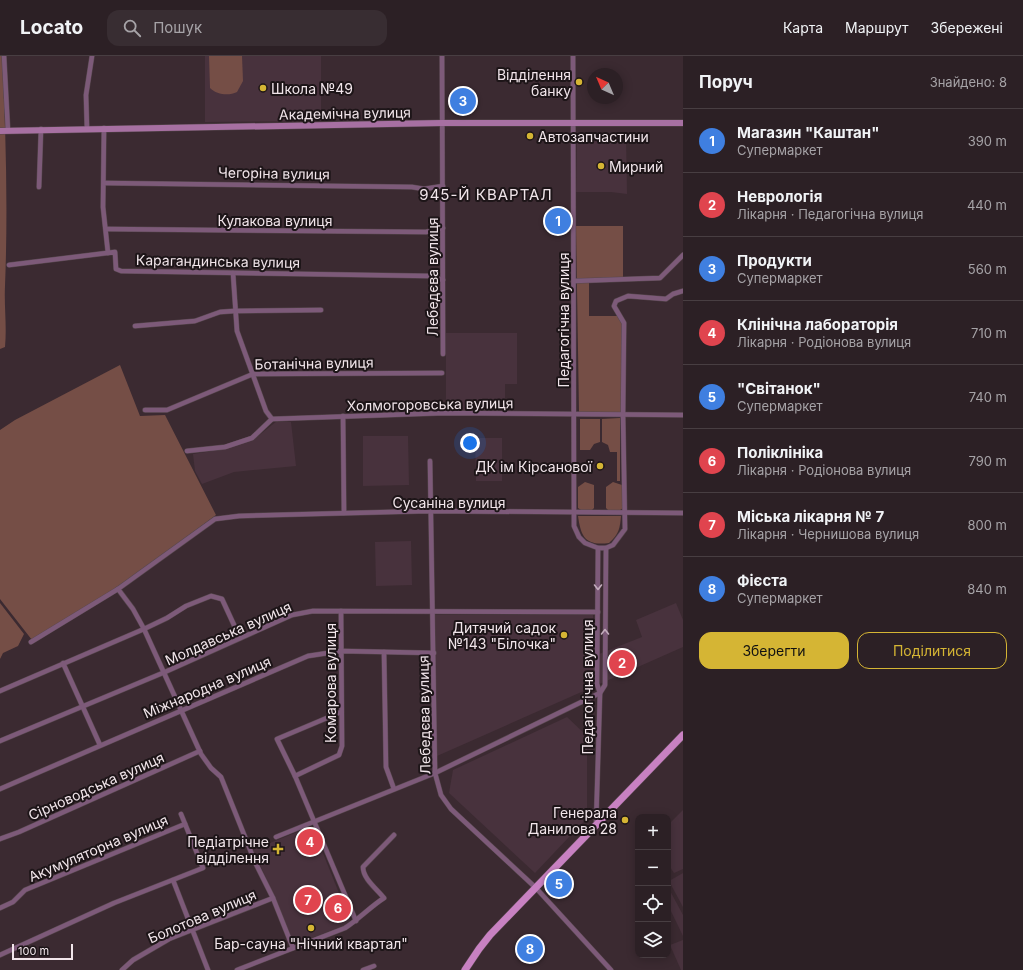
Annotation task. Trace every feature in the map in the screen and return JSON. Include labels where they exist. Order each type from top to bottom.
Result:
[{"type":"main road","name":"Академічна вулиця","points":[[0,131],[442,123],[683,124]]},
{"type":"main road","points":[[465,970],[482,944],[683,735]]},
{"type":"street","points":[[4,56],[8,131]]},
{"type":"street","points":[[87,129],[86,95],[92,56]]},
{"type":"street","name":"Лебедєва вулиця","points":[[442,56],[443,354]]},
{"type":"street","name":"Педагогічна вулиця","points":[[573,56],[575,415],[574,526],[578,537],[585,543],[598,548],[606,548],[605,685],[600,693]]},
{"type":"street","points":[[9,265],[108,253],[103,207],[104,128]]},
{"type":"street","points":[[39,188],[41,130]]},
{"type":"street","name":"Чегоріна вулиця","points":[[104,183],[404,187],[424,189],[443,186]]},
{"type":"street","name":"Кулакова вулиця","points":[[106,229],[426,232],[443,228]]},
{"type":"street","name":"Карагандинська вулиця","points":[[108,253],[115,252],[116,269],[121,271],[430,276],[443,280]]},
{"type":"street","points":[[574,281],[660,278],[683,255]]},
{"type":"street","points":[[187,451],[225,447],[252,438],[272,419],[266,411],[237,331],[234,310],[233,273]]},
{"type":"street","points":[[606,548],[613,545],[621,537],[625,528],[626,513],[623,414],[624,323],[616,310],[616,301],[628,296],[666,299],[673,294],[683,291]]},
{"type":"street","points":[[135,326],[195,322],[220,312],[234,310],[321,310]]},
{"type":"street","name":"Ботанічна вулиця","points":[[145,410],[167,410],[253,374],[442,373]]},
{"type":"street","name":"Холмогоровська вулиця","points":[[272,419],[445,413],[683,415]]},
{"type":"street","points":[[343,416],[344,513]]},
{"type":"street","name":"Лебедєва вулиця","points":[[430,461],[429,511],[434,653],[435,773],[441,795],[451,809],[536,888],[611,970]]},
{"type":"street","name":"Сусаніна вулиця","points":[[118,589],[215,519],[239,516],[429,511],[683,513]]},
{"type":"street","name":"Педагогічна вулиця","points":[[596,825],[600,693],[597,684],[598,548]]},
{"type":"street","points":[[31,642],[118,589],[133,609],[144,629],[200,751],[211,768],[221,777],[255,862],[273,898],[293,948]]},
{"type":"street","points":[[0,691],[144,629],[167,618],[186,606],[211,596],[222,599],[240,638]]},
{"type":"street","name":"Молдавська вулиця","points":[[0,741],[165,672],[292,615],[314,611],[598,612]]},
{"type":"street","name":"Комарова вулиця","points":[[295,776],[339,755],[342,746],[341,611]]},
{"type":"street","name":"Міжнародна вулиця","points":[[0,789],[182,709],[308,656],[341,651],[434,653]]},
{"type":"street","points":[[384,652],[386,767],[394,789]]},
{"type":"street","points":[[63,663],[100,745]]},
{"type":"street","points":[[276,837],[435,773],[600,693]]},
{"type":"street","points":[[341,712],[277,739],[295,776],[313,822],[356,921]]},
{"type":"street","name":"Сірноводська вулиця","points":[[0,839],[19,832],[200,751]]},
{"type":"street","points":[[0,955],[114,904],[203,868],[181,814]]},
{"type":"street","name":"Акумуляторна вулиця","points":[[0,908],[13,902],[25,890],[185,824]]},
{"type":"street","points":[[237,970],[345,928],[356,921],[371,906],[384,898],[363,872],[363,867],[394,835]]},
{"type":"street","points":[[173,880],[208,970]]},
{"type":"street","name":"Болотова вулиця","points":[[122,970],[132,960],[152,948],[273,898]]},
{"type":"street","points":[[363,970],[374,966]]},
{"type":"shaded area","points":[[0,56],[2,56],[5,143],[6,339],[5,347],[0,349]]},
{"type":"shaded area","name":"Школа №49","points":[[205,56],[321,56],[321,121],[205,122]]},
{"type":"shaded area","points":[[209,56],[242,56],[243,81],[237,92],[223,94],[210,88]]},
{"type":"shaded area","points":[[626,134],[627,194],[611,192],[576,192],[577,135]]},
{"type":"shaded area","points":[[576,226],[623,226],[623,280],[589,281],[589,316],[622,316],[621,412],[579,412]]},
{"type":"shaded area","points":[[446,333],[517,333],[517,384],[505,384],[505,410],[446,410]]},
{"type":"shaded area","points":[[120,365],[140,416],[165,415],[216,515],[121,586],[32,640],[0,599],[0,430],[15,420]]},
{"type":"shaded area","points":[[620,418],[620,481],[617,481],[617,452],[610,452],[608,445],[602,442],[602,419]]},
{"type":"shaded area","points":[[580,419],[600,419],[600,442],[594,444],[590,450],[580,450]]},
{"type":"shaded area","points":[[277,421],[291,422],[296,466],[234,472],[202,484],[195,471],[193,454],[225,449],[253,440]]},
{"type":"shaded area","points":[[363,436],[408,436],[409,485],[363,486]]},
{"type":"shaded area","points":[[475,438],[502,438],[502,481],[476,481]]},
{"type":"shaded area","points":[[585,482],[594,485],[594,508],[591,511],[581,510],[578,508],[578,487]]},
{"type":"shaded area","points":[[613,482],[622,485],[623,508],[619,511],[609,511],[606,508],[606,487]]},
{"type":"shaded area","points":[[578,516],[621,516],[615,537],[609,543],[601,544],[589,541],[583,535]]},
{"type":"shaded area","points":[[411,541],[412,585],[376,586],[375,542]]},
{"type":"shaded area","points":[[0,603],[24,634],[18,646],[3,653],[0,659]]},
{"type":"shaded area","points":[[676,603],[683,620],[683,647],[437,756],[435,615],[593,615],[594,656],[642,637],[636,620]]},
{"type":"shaded area","points":[[567,717],[587,736],[587,818],[535,873],[449,793],[453,770]]},
{"type":"shaded area","points":[[683,810],[683,869],[674,873],[671,868],[671,822]]},
{"type":"shaded area","points":[[312,826],[351,923],[293,945],[253,850]]},
{"type":"shaded area","points":[[683,873],[683,907],[671,885],[671,880]]},
{"type":"shaded area","points":[[671,893],[683,915],[683,936],[671,911]]},
{"type":"shaded area","points":[[683,940],[683,970],[681,970],[671,945]]},
{"type":"place","name":"Відділення банку","points":[[579,82]]},
{"type":"place","name":"Школа №49","points":[[263,88]]},
{"type":"place","name":"Продукти","points":[[463,101]]},
{"type":"place","name":"Автозапчастини","points":[[530,136]]},
{"type":"place","name":"Мирний","points":[[601,166]]},
{"type":"place","name":"Магазин \"Каштан\"","points":[[558,221]]},
{"type":"place","name":"ДК ім Кірсанової","points":[[600,466]]},
{"type":"place","name":"Дитячий садок №143 \"Білочка\"","points":[[564,635]]},
{"type":"place","name":"Неврологія","points":[[622,663]]},
{"type":"place","name":"Генерала Данилова 28","points":[[625,820]]},
{"type":"place","name":"Клінічна лабораторія","points":[[310,842]]},
{"type":"place","name":"Педіатрічне відділення","points":[[278,849]]},
{"type":"place","name":"\"Світанок\"","points":[[559,884]]},
{"type":"place","name":"Міська лікарня № 7","points":[[308,900]]},
{"type":"place","name":"Поліклініка","points":[[338,908]]},
{"type":"place","name":"Бар-сауна \"Нічний квартал\"","points":[[311,928]]},
{"type":"place","name":"Фієста","points":[[530,949]]},
{"type":"district","name":"945-Й КВАРТАЛ","points":[[486,194]]}]
